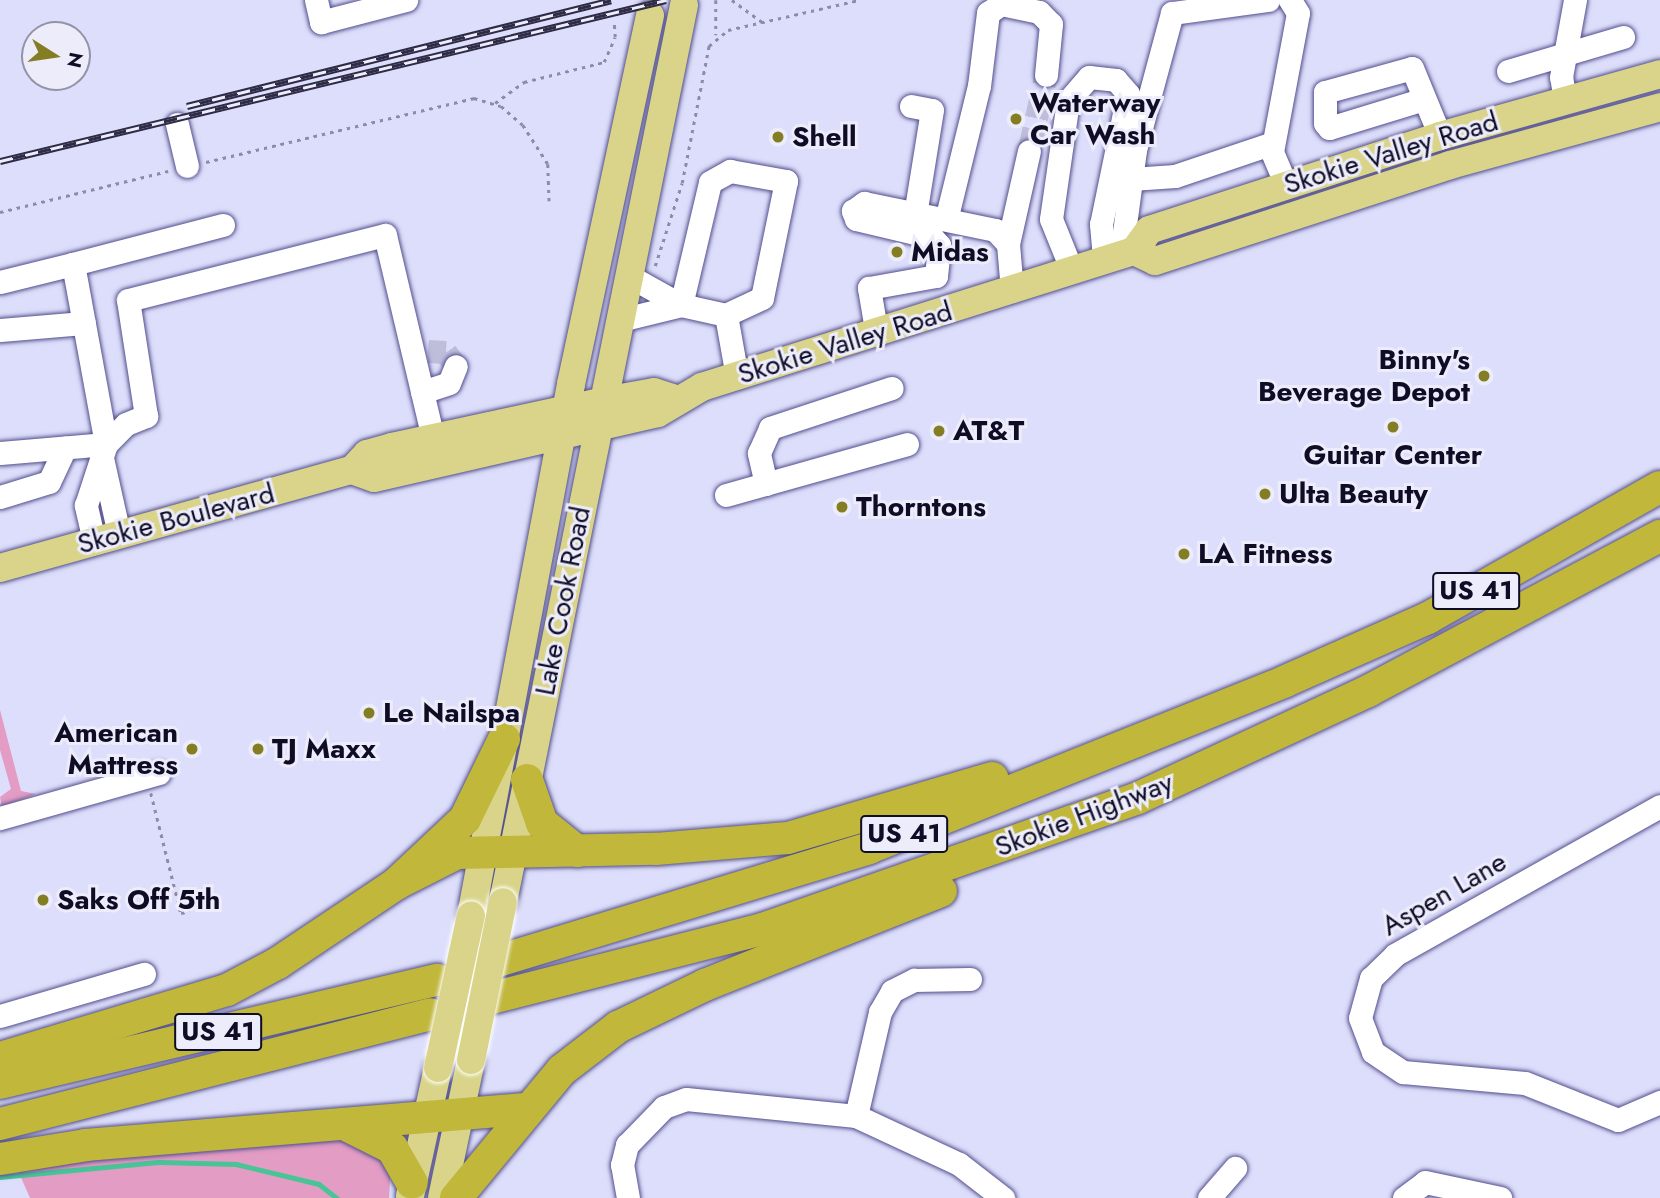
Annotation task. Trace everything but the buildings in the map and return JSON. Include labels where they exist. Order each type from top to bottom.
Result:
[{"type":"highway","name":"Skokie Highway","points":[[478,968],[869,848],[1286,681],[1428,618],[1660,487]]},
{"type":"highway","name":"Skokie Highway","points":[[472,1003],[774,925],[1138,798],[1368,691],[1598,572],[1660,536]]},
{"type":"highway","points":[[1598,572],[1660,545]]},
{"type":"highway","points":[[0,1058],[227,990],[396,884],[457,853],[497,855],[788,838],[851,823],[1286,681]]},
{"type":"highway","points":[[396,884],[465,819],[504,739]]},
{"type":"highway","points":[[527,780],[542,823],[577,851]]},
{"type":"highway","points":[[456,1198],[562,1070],[647,1010],[996,869],[1138,798]]},
{"type":"highway","name":"US 41","points":[[0,1083],[437,980]]},
{"type":"highway","name":"US 41","points":[[0,1124],[430,1014]]},
{"type":"highway","points":[[0,1159],[339,1122],[460,1117],[528,1110]]},
{"type":"highway","points":[[339,1122],[392,1148],[411,1191]]},
{"type":"main road","name":"Lake Cook Road","points":[[411,1191],[471,916],[527,780],[684,5]]},
{"type":"main road","name":"Lake Cook Road","points":[[442,1198],[503,902],[497,855],[504,739],[564,422],[650,15]]},
{"type":"main road","name":"Skokie Valley Road","points":[[564,422],[598,429],[658,413],[676,399],[737,377],[877,335],[1120,255],[1149,230],[1440,135],[1660,74]]},
{"type":"main road","points":[[1565,101],[1572,131]]},
{"type":"main road","name":"Skokie Valley Road","points":[[1120,255],[1156,261],[1450,165],[1660,107]]},
{"type":"main road","points":[[1440,135],[1450,165]]},
{"type":"main road","name":"Skokie Valley Road","points":[[564,422],[604,401],[654,393],[676,399]]},
{"type":"main road","name":"Skokie Boulevard","points":[[0,568],[352,470],[368,454],[433,438],[564,422]]},
{"type":"main road","name":"Skokie Boulevard","points":[[352,470],[374,478],[564,422]]},
{"type":"street","points":[[316,0],[321,22],[406,0]]},
{"type":"street","points":[[1120,255],[1131,179],[1172,13],[1268,0]]},
{"type":"street","points":[[1286,185],[1273,143],[1297,24],[1290,0]]},
{"type":"street","points":[[1565,101],[1564,51],[1575,0]]},
{"type":"street","points":[[947,216],[979,86],[988,13],[1001,4],[1039,12],[1051,24],[1046,75]]},
{"type":"street","points":[[1508,71],[1564,51],[1623,37]]},
{"type":"street","points":[[1424,99],[1329,128],[1325,123],[1325,92],[1412,68],[1440,135]]},
{"type":"street","points":[[1072,271],[1051,219],[1068,101],[1089,77],[1116,80],[1128,94],[1101,224],[1120,255]]},
{"type":"street","points":[[911,106],[932,110],[916,209]]},
{"type":"street","points":[[177,124],[187,166]]},
{"type":"street","points":[[1131,179],[1175,176],[1273,143]]},
{"type":"street","points":[[1012,291],[1008,244],[1028,150]]},
{"type":"street","points":[[629,275],[681,305],[726,315],[762,298],[786,181],[730,171],[710,182],[681,305]]},
{"type":"street","points":[[877,335],[869,288],[936,276],[939,246],[932,237],[856,219],[853,211],[874,200],[995,230],[1008,244]]},
{"type":"street","points":[[0,282],[223,225]]},
{"type":"street","points":[[104,451],[126,424],[146,416],[128,300],[385,235],[421,353],[422,392],[433,438]]},
{"type":"street","points":[[74,264],[104,451],[107,538]]},
{"type":"street","points":[[620,320],[681,305]]},
{"type":"street","points":[[726,315],[737,377]]},
{"type":"street","points":[[0,330],[84,323]]},
{"type":"street","points":[[422,392],[449,383],[456,366]]},
{"type":"street","points":[[766,484],[759,453],[770,428],[892,388]]},
{"type":"street","points":[[726,495],[907,444]]},
{"type":"street","points":[[0,453],[65,447],[104,451]]},
{"type":"street","points":[[0,497],[49,482],[65,447]]},
{"type":"street","points":[[0,818],[155,781]]},
{"type":"street","name":"Aspen Lane","points":[[1660,806],[1380,966],[1363,994],[1363,1034],[1384,1062],[1413,1074],[1525,1083],[1618,1120],[1660,1102]]},
{"type":"street","points":[[0,1016],[144,974]]},
{"type":"street","points":[[856,1116],[880,1012],[892,991],[914,980],[970,979]]},
{"type":"street","points":[[628,1198],[622,1165],[627,1145],[664,1107],[686,1099],[856,1116],[959,1164],[1003,1198]]},
{"type":"street","points":[[1209,1198],[1235,1168]]},
{"type":"street","points":[[1404,1198],[1425,1182],[1500,1198]]},
{"type":"path","points":[[655,265],[682,183],[709,46],[716,36],[716,0]]},
{"type":"path","points":[[732,0],[762,22]]},
{"type":"path","points":[[716,36],[762,22],[859,0]]},
{"type":"path","points":[[494,104],[500,93],[524,82],[604,62],[615,37],[614,21]]},
{"type":"path","points":[[0,212],[474,99],[494,104],[523,125],[540,148],[549,201]]},
{"type":"path","points":[[155,781],[181,913],[190,911]]},
{"type":"shaded area","points":[[0,710],[21,791],[36,794],[2,807],[0,797],[11,789],[0,750]]},
{"type":"shaded area","points":[[353,1135],[391,1162],[389,1198],[30,1198],[15,1164]]},
{"type":"waterway","points":[[0,1177],[160,1162],[236,1164],[319,1184],[337,1198]]},
{"type":"tunnel","points":[[1029,151],[1046,75]]},
{"type":"tunnel","points":[[428,351],[446,352],[456,366]]},
{"type":"railway","points":[[187,106],[611,0]]},
{"type":"railway","points":[[0,161],[666,0]]},
{"type":"place","name":"Waterway Car Wash","points":[[1016,119]]},
{"type":"place","name":"Shell","points":[[778,137]]},
{"type":"place","name":"Midas","points":[[897,252]]},
{"type":"place","name":"Binny's Beverage Depot","points":[[1484,376]]},
{"type":"place","name":"Guitar Center","points":[[1393,427]]},
{"type":"place","name":"AT&T","points":[[939,431]]},
{"type":"place","name":"Ulta Beauty","points":[[1265,494]]},
{"type":"place","name":"Thorntons","points":[[842,507]]},
{"type":"place","name":"LA Fitness","points":[[1184,554]]},
{"type":"place","name":"Le Nailspa","points":[[369,713]]},
{"type":"place","name":"American Mattress","points":[[192,749]]},
{"type":"place","name":"TJ Maxx","points":[[258,749]]},
{"type":"place","name":"Saks Off 5th","points":[[43,900]]}]
